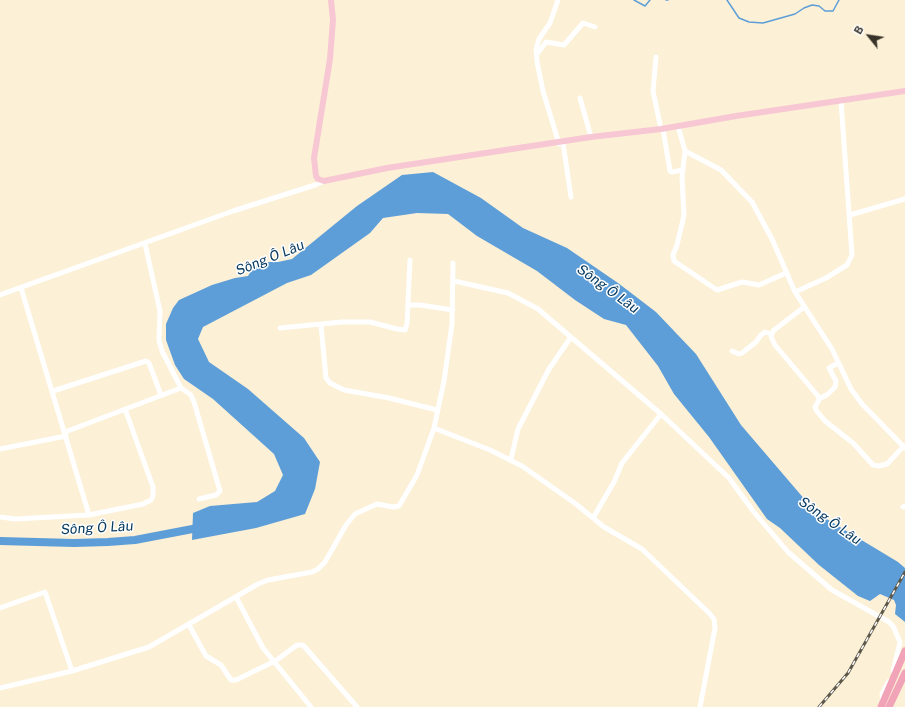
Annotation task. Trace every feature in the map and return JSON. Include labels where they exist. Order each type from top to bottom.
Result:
[{"type":"highway","points":[[884,705],[905,651]]},
{"type":"highway","points":[[884,705],[905,673]]},
{"type":"main road","points":[[331,0],[333,20],[330,59],[314,158],[316,176],[318,179],[324,181],[387,168],[561,143],[591,137],[662,129],[905,91]]},
{"type":"street","points":[[558,0],[550,23],[539,39],[536,55],[543,91],[561,143],[572,197]]},
{"type":"street","points":[[536,55],[546,42],[564,45],[582,23],[595,27]]},
{"type":"street","points":[[656,57],[653,92],[670,171],[683,170]]},
{"type":"street","points":[[580,98],[591,137]]},
{"type":"street","points":[[795,292],[826,278],[849,262],[852,255],[853,246],[842,101]]},
{"type":"street","points":[[678,126],[685,151],[683,170],[684,214],[677,245],[673,255],[676,263],[717,290],[746,282],[759,285],[786,273]]},
{"type":"street","points":[[685,151],[721,170],[749,198],[772,239],[795,292],[818,326],[838,363],[855,395],[904,447],[887,464],[879,466],[873,465],[852,443],[821,418],[815,407],[819,399],[828,394],[835,387],[836,381],[829,368],[838,363]]},
{"type":"street","points":[[0,295],[233,211],[324,181]]},
{"type":"street","points":[[850,215],[905,199]]},
{"type":"street","points":[[145,244],[160,311],[159,340],[162,351],[181,388],[190,395],[194,402],[220,491],[216,495],[199,499]]},
{"type":"street","points":[[280,328],[370,322],[397,330],[405,330],[407,324],[410,260]]},
{"type":"street","points":[[0,688],[72,671],[149,648],[268,580],[312,572],[318,569],[325,562],[355,514],[377,504],[393,507],[399,506],[417,475],[434,428],[445,375],[453,310],[453,263]]},
{"type":"street","points":[[454,280],[499,290],[517,296],[538,309],[661,414],[729,478],[788,552],[832,590],[889,622],[893,626],[900,642],[895,667],[882,694],[884,705]]},
{"type":"street","points":[[21,288],[89,514]]},
{"type":"street","points":[[408,305],[420,305],[453,310]]},
{"type":"street","points":[[771,334],[804,307]]},
{"type":"street","points":[[321,325],[326,378],[330,383],[344,390],[389,398],[437,410]]},
{"type":"street","points":[[732,351],[739,354],[742,353],[756,342],[765,332],[771,334]]},
{"type":"street","points":[[771,334],[775,345],[819,399]]},
{"type":"street","points":[[511,459],[518,429],[551,364],[570,337]]},
{"type":"street","points":[[53,391],[146,361],[149,363],[161,395]]},
{"type":"street","points":[[0,449],[65,434],[181,388]]},
{"type":"street","points":[[0,517],[15,519],[89,514],[143,504],[150,500],[154,496],[152,487],[125,409]]},
{"type":"street","points":[[593,518],[614,482],[622,463],[661,414]]},
{"type":"street","points":[[434,428],[511,459],[559,492],[609,531],[642,549],[714,619],[715,633],[700,707]]},
{"type":"street","points":[[0,608],[45,592],[72,671]]},
{"type":"street","points":[[236,597],[257,639],[311,707]]},
{"type":"street","points":[[189,625],[206,656],[221,665],[231,680],[236,680],[274,662],[298,645],[303,645],[357,707]]},
{"type":"water","points":[[433,172],[481,198],[523,228],[567,248],[618,283],[656,312],[696,354],[741,425],[812,508],[825,518],[898,562],[905,568],[905,622],[895,614],[896,605],[894,600],[880,594],[870,601],[858,596],[819,565],[780,528],[767,519],[709,437],[674,394],[658,366],[626,325],[604,319],[575,300],[537,271],[477,236],[448,214],[417,213],[383,218],[370,233],[311,275],[287,283],[203,327],[198,339],[209,362],[248,389],[304,438],[320,462],[315,489],[305,514],[256,528],[192,540],[193,513],[210,506],[257,502],[275,491],[283,475],[274,454],[213,399],[184,379],[175,365],[166,340],[166,324],[173,308],[179,300],[212,285],[235,278],[248,276],[253,268],[264,262],[278,262],[292,259],[357,206],[402,175]]},
{"type":"waterway","points":[[634,0],[645,6],[650,0]]},
{"type":"waterway","points":[[727,0],[739,18],[749,22],[763,23],[795,14],[812,5],[819,6],[825,11],[833,11],[839,0]]},
{"type":"waterway","name":"Sông Ô Lâu","points":[[0,541],[74,543],[108,542],[135,540],[203,527]]},
{"type":"railway","points":[[819,707],[848,673],[905,572]]}]
